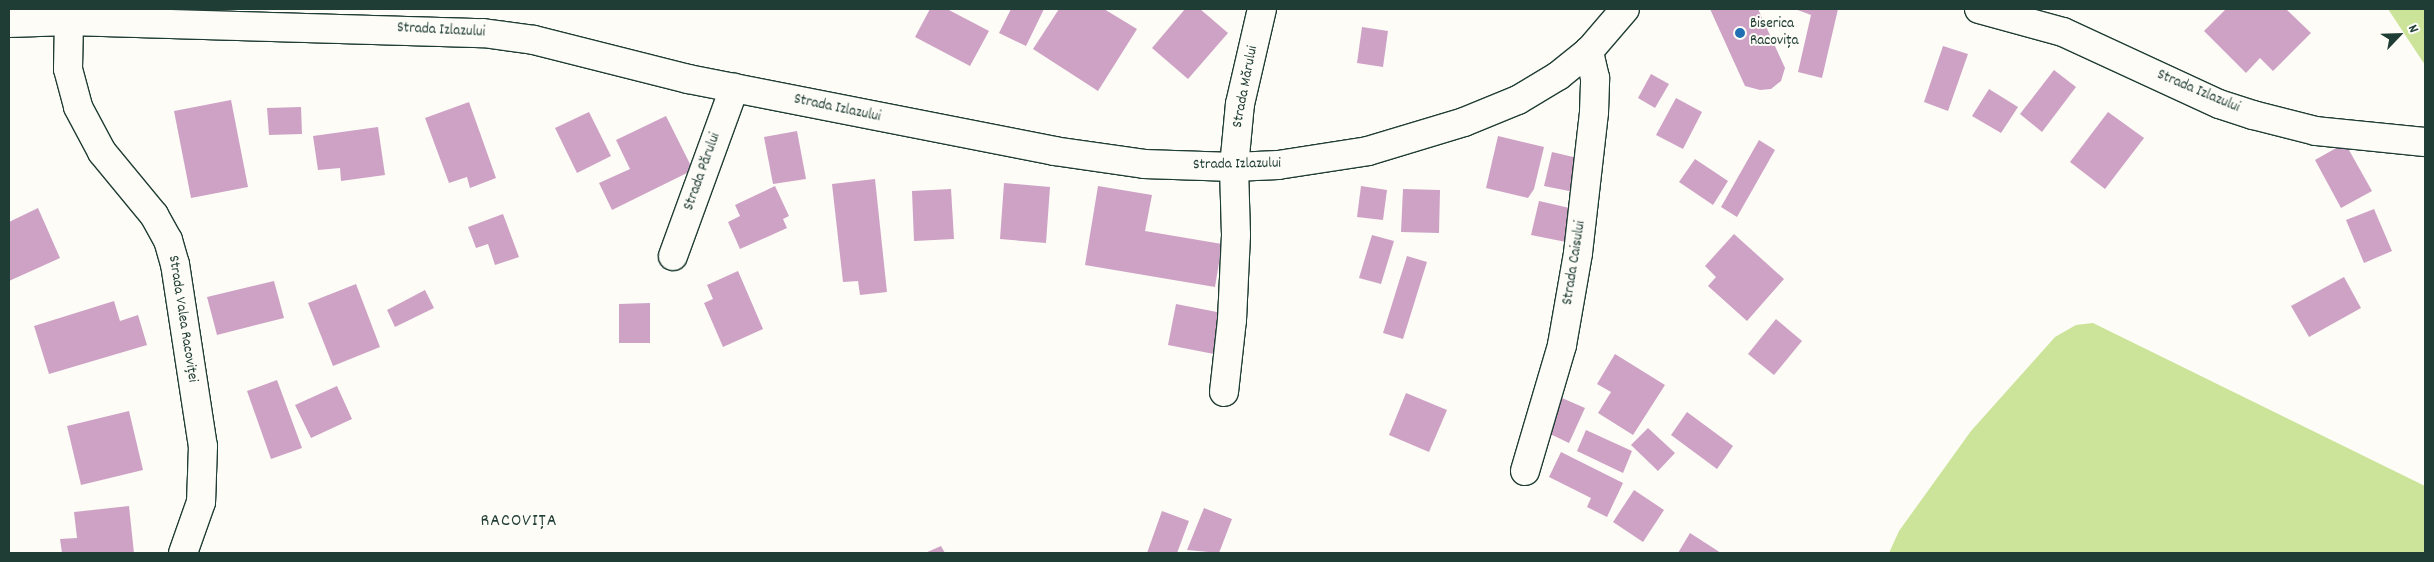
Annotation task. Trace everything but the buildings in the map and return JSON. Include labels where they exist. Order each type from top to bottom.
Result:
[{"type":"street","name":"Strada Mărului","points":[[1224,392],[1232,320],[1236,235],[1234,167],[1240,104],[1262,9]]},
{"type":"street","name":"Strada Izlazului","points":[[9,23],[69,21],[483,32],[534,40],[734,88],[1054,151],[1144,164],[1234,167],[1327,159],[1411,140],[1518,100],[1558,76],[1589,51],[1625,9]]},
{"type":"street","name":"Strada Izlazului","points":[[1979,9],[2062,32],[2219,104],[2253,115],[2316,131],[2425,142]]},
{"type":"street","name":"Strada Valea Racoviței","points":[[69,21],[68,69],[78,107],[102,152],[154,215],[168,240],[175,264],[203,446],[201,502],[183,553]]},
{"type":"street","name":"Strada Caisului","points":[[1525,471],[1562,345],[1578,253],[1594,112],[1595,78],[1589,51]]},
{"type":"street","name":"Strada Părului","points":[[673,256],[734,88]]},
{"type":"green space","points":[[2388,9],[2425,9],[2425,65]]},
{"type":"green space","points":[[2093,323],[2425,486],[2425,553],[1889,553],[1899,531],[1971,431],[2055,337],[2076,325]]},
{"type":"place","name":"Biserica Racovița","points":[[1740,33]]},
{"type":"district","name":"RACOVIȚA","points":[[519,522]]}]
